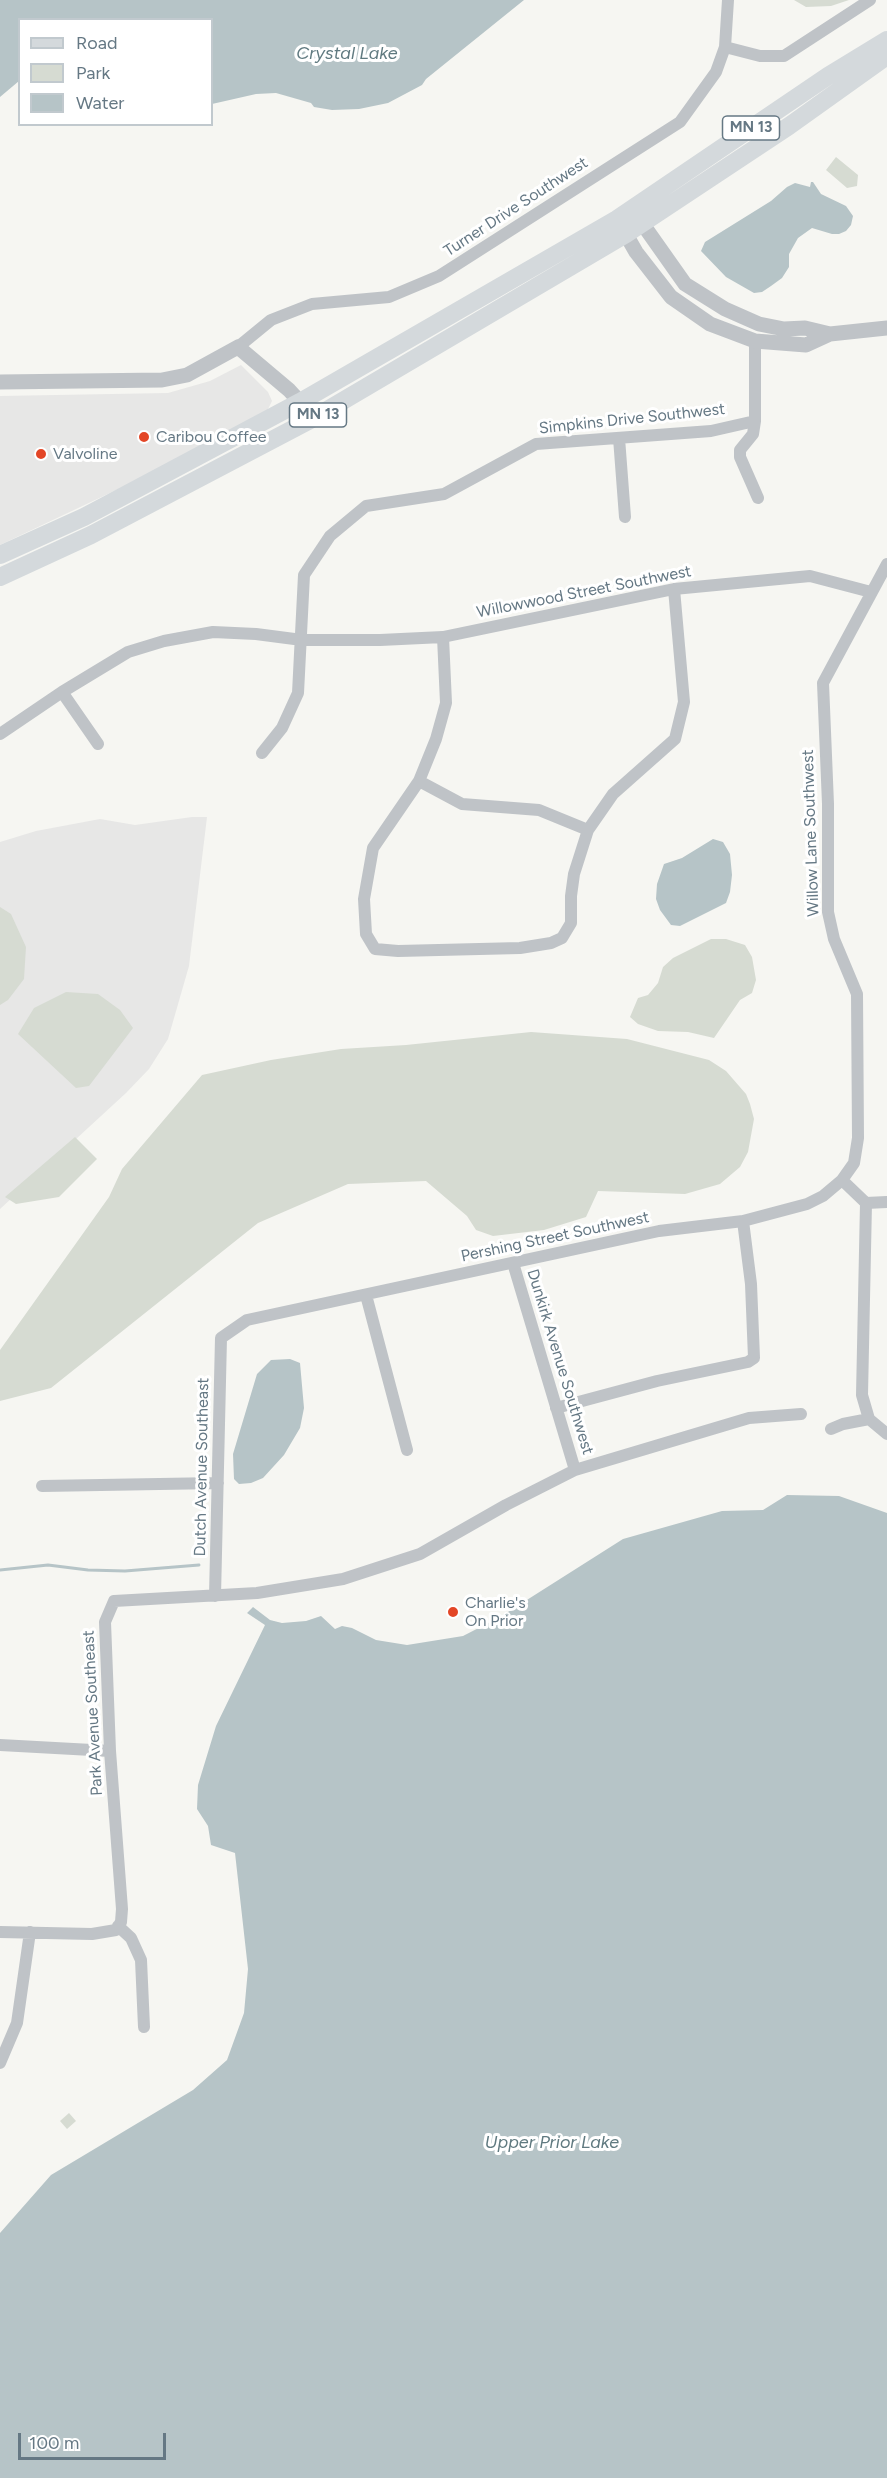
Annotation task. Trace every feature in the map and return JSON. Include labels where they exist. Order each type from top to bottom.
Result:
[{"type":"main road","name":"MN 13","points":[[0,555],[84,517],[300,402],[629,221],[828,76],[887,39]]},
{"type":"main road","name":"MN 13","points":[[0,577],[92,535],[312,419],[629,221],[789,126],[887,56]]},
{"type":"street","name":"Turner Drive Southwest","points":[[238,347],[271,320],[312,304],[389,297],[439,276],[680,122],[716,72],[725,47],[728,0]]},
{"type":"street","points":[[725,47],[760,56],[784,56],[870,0]]},
{"type":"street","points":[[629,221],[685,284],[725,309],[759,324],[784,329],[805,328],[830,334]]},
{"type":"street","points":[[629,221],[636,252],[672,297],[710,324],[755,341],[806,345],[830,334],[887,328]]},
{"type":"street","points":[[755,341],[755,421],[753,434],[740,450],[740,457],[758,498]]},
{"type":"street","points":[[0,382],[162,380],[187,375],[238,347],[300,402]]},
{"type":"street","name":"Simpkins Drive Southwest","points":[[261,753],[282,728],[298,693],[304,575],[330,536],[366,506],[444,494],[536,444],[711,431],[755,421]]},
{"type":"street","points":[[619,438],[625,516]]},
{"type":"street","name":"Willow Lane Southwest","points":[[842,1180],[854,1163],[858,1138],[857,994],[834,939],[828,912],[828,804],[823,683],[887,564]]},
{"type":"street","name":"Willowwood Street Southwest","points":[[0,734],[62,692],[128,652],[164,641],[213,633],[256,634],[302,640],[444,637],[674,589],[810,576],[871,592]]},
{"type":"street","points":[[444,637],[446,703],[436,739],[419,781],[373,848],[363,899],[366,934],[375,949],[398,951],[520,948],[551,944],[562,938],[572,923],[571,896],[574,874],[588,830],[613,794],[675,739],[684,702],[674,589]]},
{"type":"street","points":[[62,692],[98,744]]},
{"type":"street","points":[[419,781],[462,804],[539,810],[588,830]]},
{"type":"street","points":[[842,1180],[866,1203],[887,1202]]},
{"type":"street","name":"Pershing Street Southwest","points":[[221,1338],[247,1320],[659,1231],[743,1221],[807,1204],[824,1196],[842,1180]]},
{"type":"street","points":[[866,1203],[862,1395],[869,1419],[887,1434]]},
{"type":"street","points":[[556,1408],[657,1381],[748,1362],[754,1358],[751,1284],[743,1221]]},
{"type":"street","name":"Dunkirk Avenue Southwest","points":[[513,1263],[575,1470]]},
{"type":"street","points":[[366,1295],[407,1450]]},
{"type":"street","name":"Dutch Avenue Southeast","points":[[215,1596],[221,1338]]},
{"type":"street","points":[[215,1596],[257,1593],[343,1579],[420,1554],[506,1505],[575,1470],[749,1418],[801,1414]]},
{"type":"street","points":[[831,1429],[869,1419]]},
{"type":"street","points":[[42,1486],[218,1483]]},
{"type":"street","name":"Park Avenue Southeast","points":[[117,1928],[122,1909],[110,1751],[105,1622],[114,1601],[169,1596],[215,1596]]},
{"type":"street","points":[[0,1745],[110,1751]]},
{"type":"street","points":[[0,1932],[92,1934],[117,1928],[132,1938],[141,1960],[144,2027]]},
{"type":"street","points":[[0,2063],[17,2023],[30,1932]]},
{"type":"shaded area","points":[[241,365],[268,392],[272,401],[267,411],[131,483],[0,545],[0,396],[168,393],[210,381]]},
{"type":"shaded area","points":[[207,817],[189,966],[168,1039],[149,1069],[126,1093],[0,1209],[0,842],[36,831],[100,819],[135,825]]},
{"type":"green space","points":[[794,0],[849,0],[831,6],[806,7]]},
{"type":"green space","points":[[836,157],[858,175],[857,186],[847,188],[826,170]]},
{"type":"green space","points":[[0,907],[11,914],[26,947],[24,979],[8,1000],[0,1005]]},
{"type":"green space","points":[[711,939],[726,939],[745,945],[752,957],[756,980],[752,993],[740,1000],[714,1038],[688,1032],[658,1031],[638,1024],[630,1017],[638,998],[648,995],[658,983],[663,967],[673,958]]},
{"type":"green space","points":[[66,992],[98,994],[120,1010],[133,1028],[89,1086],[76,1088],[18,1034],[34,1008]]},
{"type":"green space","points":[[531,1032],[627,1039],[709,1060],[726,1071],[746,1094],[750,1104],[754,1119],[748,1152],[740,1167],[720,1184],[685,1194],[598,1191],[586,1217],[544,1230],[493,1236],[476,1230],[467,1216],[426,1181],[348,1184],[258,1223],[51,1388],[0,1401],[0,1350],[109,1197],[122,1169],[202,1075],[271,1060],[341,1049],[406,1045]]},
{"type":"green space","points":[[75,1137],[97,1159],[59,1197],[16,1204],[5,1197]]},
{"type":"green space","points":[[69,2113],[76,2121],[67,2129],[60,2121]]},
{"type":"water","name":"Crystal Lake","points":[[0,0],[524,0],[426,79],[422,85],[388,103],[359,109],[332,110],[314,107],[311,103],[276,93],[256,94],[213,104],[213,18],[18,18],[18,82],[0,97]]},
{"type":"water","points":[[811,182],[821,194],[846,206],[853,216],[851,225],[839,234],[812,228],[798,238],[789,254],[789,267],[782,278],[762,292],[754,293],[726,277],[701,251],[705,242],[771,201],[787,187],[795,183],[810,187]]},
{"type":"water","points":[[713,839],[723,842],[730,854],[732,875],[726,903],[680,926],[671,925],[660,910],[656,899],[657,884],[664,864],[682,858]]},
{"type":"water","points":[[290,1359],[300,1363],[304,1408],[300,1428],[284,1455],[263,1478],[251,1483],[239,1484],[234,1479],[233,1454],[257,1374],[271,1360]]},
{"type":"water","name":"Upper Prior Lake","points":[[787,1495],[839,1496],[887,1513],[887,2478],[0,2478],[0,2233],[51,2175],[193,2090],[227,2060],[244,2013],[248,1969],[235,1853],[211,1845],[208,1826],[197,1809],[198,1785],[216,1726],[265,1625],[247,1613],[253,1607],[270,1620],[282,1623],[306,1621],[321,1616],[335,1629],[342,1626],[352,1628],[376,1640],[407,1645],[463,1636],[500,1617],[623,1539],[722,1511],[763,1510]]},
{"type":"waterway","points":[[0,1570],[48,1565],[88,1570],[125,1571],[199,1565]]},
{"type":"place","name":"Caribou Coffee","points":[[144,437]]},
{"type":"place","name":"Valvoline","points":[[41,454]]},
{"type":"place","name":"Charlie's On Prior","points":[[453,1612]]}]
